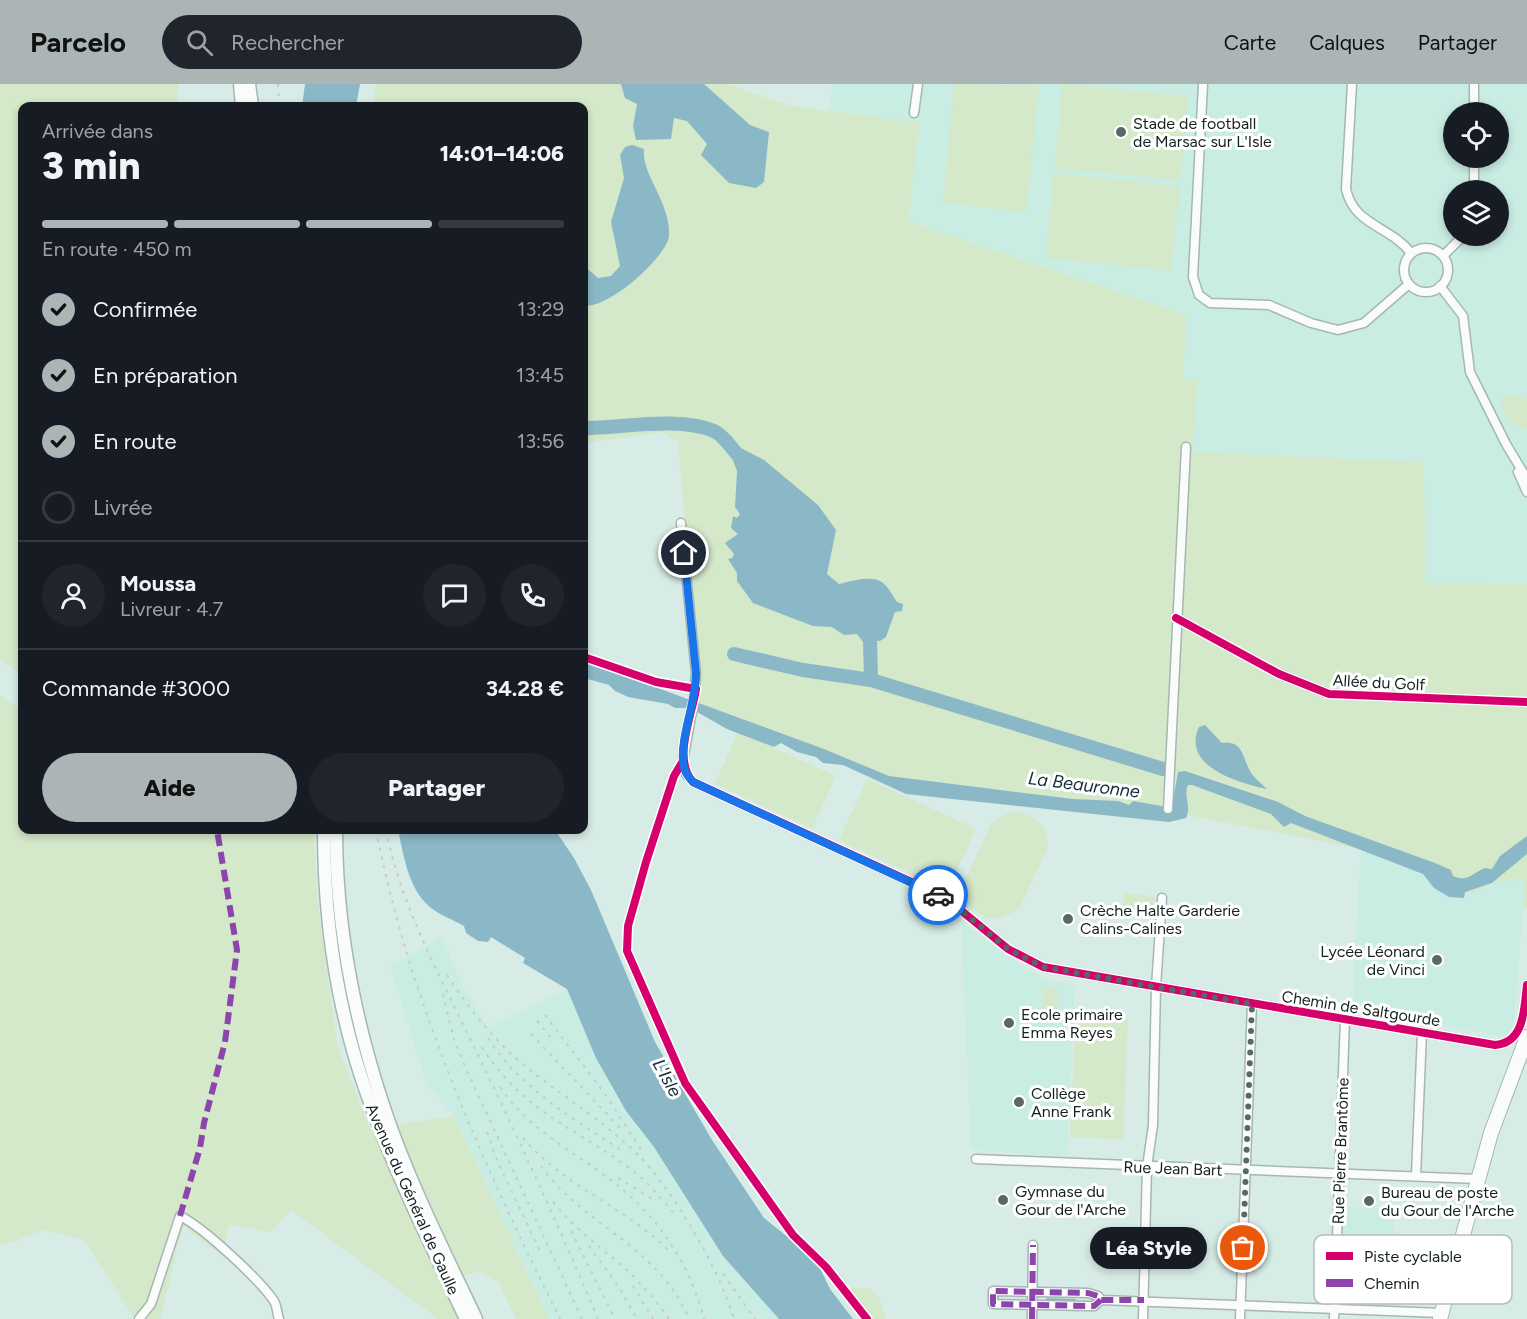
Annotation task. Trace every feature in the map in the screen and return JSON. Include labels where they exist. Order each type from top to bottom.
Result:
[{"type":"main road","points":[[240,84],[242,102]]},
{"type":"main road","points":[[249,84],[251,102]]},
{"type":"main road","name":"Avenue du Général de Gaulle","points":[[324,834],[328,911],[334,960],[345,1019],[360,1071],[401,1180],[466,1319]]},
{"type":"main road","name":"Avenue du Général de Gaulle","points":[[336,834],[338,904],[345,962],[365,1048],[385,1112],[476,1319]]},
{"type":"main road","points":[[1463,1235],[1505,1090],[1527,1037]]},
{"type":"street","points":[[914,113],[918,84]]},
{"type":"street","points":[[1203,84],[1193,266],[1195,288],[1199,295],[1215,305],[1269,305],[1311,323],[1338,330],[1364,323],[1409,284]]},
{"type":"street","points":[[1352,84],[1346,189],[1349,203],[1366,221],[1392,234],[1411,253]]},
{"type":"street","points":[[1474,84],[1474,102]]},
{"type":"street","points":[[1443,256],[1453,246]]},
{"type":"street","points":[[1424,248],[1438,251],[1443,256],[1447,268],[1440,286],[1421,291],[1409,284],[1404,264],[1411,253],[1424,248]]},
{"type":"street","points":[[1440,286],[1462,316],[1470,372],[1527,492]]},
{"type":"street","points":[[1506,444],[1527,479]]},
{"type":"street","points":[[1168,809],[1186,447]]},
{"type":"street","name":"Chemin de Saltgourde","points":[[681,523],[696,673],[694,700],[683,760],[686,774],[693,782],[933,891],[952,903],[1008,949],[1043,967],[1495,1045],[1506,1043],[1514,1038],[1522,1022],[1527,985]]},
{"type":"street","name":"Allée du Golf","points":[[1176,618],[1279,674],[1329,694],[1527,702]]},
{"type":"street","points":[[1143,1319],[1147,1167],[1153,1125],[1156,987],[1162,898]]},
{"type":"street","points":[[1240,1319],[1252,1004]]},
{"type":"street","name":"Rue Pierre Brantôme","points":[[1337,1235],[1345,1019]]},
{"type":"street","points":[[1414,1176],[1422,1032]]},
{"type":"street","name":"Rue Jean Bart","points":[[976,1160],[1478,1179]]},
{"type":"street","points":[[139,1319],[151,1304],[180,1216],[192,1222],[228,1252],[275,1302],[279,1319]]},
{"type":"street","points":[[1032,1319],[1033,1245]]},
{"type":"street","points":[[1101,1300],[1098,1296],[1087,1293],[993,1291],[993,1304],[1087,1306],[1094,1305],[1101,1300],[1144,1300],[1334,1307],[1441,1316]]},
{"type":"street","points":[[1087,1293],[1082,1300],[1087,1306]]},
{"type":"street","name":"Rue Pierre Brantôme","points":[[1334,1304],[1334,1319]]},
{"type":"shaded area","points":[[0,84],[178,84],[178,102],[18,102],[18,671],[0,659]]},
{"type":"shaded area","points":[[375,84],[727,84],[791,106],[920,123],[908,221],[1187,315],[1183,378],[1198,379],[1192,452],[1424,462],[1426,583],[1527,584],[1527,907],[1522,910],[1525,880],[1491,881],[1480,891],[1453,894],[1430,876],[1361,849],[1161,810],[893,777],[697,704],[698,672],[678,442],[663,432],[588,442],[588,102],[373,102]]},
{"type":"shaded area","points":[[832,84],[1527,84],[1527,584],[1426,583],[1424,462],[1192,452],[1198,379],[1183,379],[1187,315],[908,221],[920,124],[829,110]]},
{"type":"shaded area","points":[[954,84],[1039,86],[1027,212],[943,203]]},
{"type":"shaded area","name":"Stade de football de Marsac sur L'Isle","points":[[1062,84],[1189,96],[1180,180],[1055,168]]},
{"type":"shaded area","points":[[1053,173],[1180,186],[1171,271],[1046,258]]},
{"type":"shaded area","points":[[1501,395],[1527,398],[1527,429],[1511,422],[1502,407]]},
{"type":"shaded area","points":[[0,696],[18,707],[18,834],[314,834],[317,898],[337,1045],[370,1129],[454,1116],[549,1319],[516,1319],[498,1281],[477,1271],[443,1284],[459,1319],[438,1319],[291,1210],[271,1232],[229,1225],[222,1256],[183,1226],[160,1319],[135,1319],[83,1239],[44,1230],[0,1246]]},
{"type":"shaded area","points":[[738,732],[836,776],[812,828],[715,784]]},
{"type":"shaded area","points":[[867,779],[976,829],[948,890],[839,840]]},
{"type":"shaded area","points":[[1013,810],[1033,818],[1042,826],[1048,847],[1019,909],[1002,918],[987,918],[969,906],[965,896],[965,880],[991,824]]},
{"type":"shaded area","name":"Lycée Léonard de Vinci","points":[[1361,849],[1430,876],[1525,880],[1514,1025],[1504,1036],[1352,1010]]},
{"type":"shaded area","points":[[1124,893],[1154,896],[1153,912],[1123,910]]},
{"type":"shaded area","points":[[961,921],[996,949],[1040,977],[1075,986],[1067,1156],[971,1150]]},
{"type":"shaded area","points":[[442,936],[460,980],[488,1027],[567,989],[596,1058],[626,1111],[654,1147],[723,1256],[779,1319],[549,1319],[454,1116],[427,1085],[390,966],[401,962]]},
{"type":"shaded area","points":[[1043,987],[1058,988],[1056,1018],[1041,1017]]},
{"type":"shaded area","points":[[1087,1018],[1128,1019],[1123,1139],[1070,1138],[1075,1028]]},
{"type":"shaded area","points":[[1344,1207],[1395,1210],[1394,1235],[1343,1235]]},
{"type":"shaded area","points":[[850,1288],[869,1288],[879,1298],[886,1319],[873,1319]]},
{"type":"water","points":[[305,84],[360,84],[357,102],[303,102]]},
{"type":"water","points":[[621,84],[704,84],[750,125],[769,132],[764,182],[756,188],[729,183],[701,155],[707,144],[687,121],[674,118],[671,139],[636,140],[633,126],[637,104],[625,98]]},
{"type":"water","points":[[632,145],[644,149],[647,168],[666,212],[669,236],[658,256],[634,281],[606,300],[588,305],[588,269],[598,278],[611,276],[620,266],[611,222],[624,178],[620,155],[625,147]]},
{"type":"water","points":[[725,440],[764,460],[818,505],[836,530],[827,574],[839,584],[864,579],[882,582],[897,602],[903,604],[902,611],[895,612],[886,637],[880,641],[870,640],[858,634],[844,635],[832,627],[813,626],[753,603],[737,581],[737,573],[728,559],[734,554],[725,543],[738,534],[731,528],[733,516],[737,518],[740,514],[735,507],[737,471]]},
{"type":"water","points":[[588,662],[824,749],[889,776],[1073,799],[1118,801],[1129,805],[1133,801],[1167,807],[1173,801],[1178,772],[1185,771],[1278,802],[1305,816],[1435,863],[1451,870],[1453,876],[1458,878],[1466,878],[1485,868],[1492,869],[1500,856],[1527,836],[1527,854],[1492,883],[1465,892],[1464,898],[1449,897],[1434,888],[1423,874],[1291,823],[1284,827],[1271,814],[1192,785],[1188,785],[1186,793],[1188,814],[1186,818],[1169,822],[906,794],[843,765],[823,763],[816,757],[797,752],[781,743],[774,747],[727,729],[690,708],[675,708],[668,704],[628,697],[615,691],[609,685],[588,679]]},
{"type":"water","points":[[1205,725],[1222,743],[1234,744],[1241,750],[1252,774],[1267,789],[1228,777],[1205,762],[1198,752],[1196,741],[1199,727]]},
{"type":"water","name":"L'Isle","points":[[399,834],[558,834],[591,890],[655,1042],[712,1140],[764,1218],[816,1260],[830,1289],[853,1319],[779,1319],[723,1256],[654,1147],[626,1111],[596,1058],[567,989],[523,963],[525,958],[491,937],[488,942],[478,941],[466,933],[464,926],[431,908],[412,882]]},
{"type":"waterway","name":"La Beauronne","points":[[588,428],[684,424],[714,431],[737,454]]},
{"type":"waterway","name":"La Beauronne","points":[[860,626],[870,640],[871,680],[1163,769]]},
{"type":"waterway","name":"La Beauronne","points":[[734,654],[803,670],[871,680]]},
{"type":"waterway","points":[[1047,1299],[1075,1300]]},
{"type":"railway","points":[[278,84],[279,102]]},
{"type":"railway","points":[[377,834],[390,894],[408,957],[452,1080],[503,1201],[560,1319]]},
{"type":"railway","points":[[387,834],[402,889],[425,946],[495,1090],[598,1319]]},
{"type":"railway","points":[[447,975],[482,1023],[502,1045],[538,1076],[611,1131],[652,1170],[694,1232],[728,1300],[734,1319]]},
{"type":"railway","points":[[443,994],[454,1040],[467,1071],[582,1319]]},
{"type":"railway","points":[[545,1015],[605,1094],[644,1154]]},
{"type":"railway","points":[[537,1021],[554,1041]]},
{"type":"railway","points":[[531,1034],[622,1130]]},
{"type":"railway","points":[[488,1038],[502,1057],[533,1088],[568,1115],[625,1153]]},
{"type":"railway","points":[[482,1047],[518,1091],[538,1108],[645,1181],[673,1212]]},
{"type":"railway","points":[[500,1087],[537,1127],[608,1178],[641,1206],[680,1259],[690,1278],[704,1319]]},
{"type":"railway","points":[[487,1132],[498,1163],[542,1255]]},
{"type":"railway","points":[[523,1138],[558,1171],[633,1221],[669,1251]]},
{"type":"railway","points":[[541,1166],[579,1206],[640,1254],[659,1273],[676,1294],[689,1319]]},
{"type":"railway","points":[[618,1178],[654,1200]]},
{"type":"railway","points":[[553,1202],[578,1228],[635,1278],[669,1319]]},
{"type":"railway","points":[[571,1231],[615,1319]]},
{"type":"railway","points":[[589,1246],[619,1287],[637,1319]]},
{"type":"railway","points":[[723,1274],[755,1319]]},
{"type":"railway","points":[[633,1286],[653,1319]]},
{"type":"marked path","points":[[180,1216],[200,1148],[204,1123],[225,1042],[237,950],[218,834]]},
{"type":"marked path","points":[[1032,1319],[1033,1245]]},
{"type":"marked path","points":[[1101,1300],[1094,1306],[993,1304],[993,1291],[1088,1293],[1098,1296],[1101,1300],[1144,1300]]},
{"type":"cycle path","points":[[1176,618],[1279,674],[1329,694],[1527,702]]},
{"type":"cycle path","points":[[588,658],[656,682],[696,689],[684,750],[687,773],[693,782],[933,892],[952,903],[1008,949],[1043,967],[1495,1045],[1505,1043],[1518,1031],[1527,985]]},
{"type":"cycle path","points":[[683,761],[674,776],[646,862],[628,926],[627,951],[685,1083],[793,1235],[826,1267],[867,1319]]},
{"type":"way so far","points":[[938,895],[952,903],[1008,949],[1043,967],[1252,1004],[1243,1248]]},
{"type":"place","name":"Stade de football de Marsac sur L'Isle","points":[[1121,132]]},
{"type":"place","name":"Crèche Halte Garderie Calins-Calines","points":[[1068,919]]},
{"type":"place","name":"Lycée Léonard de Vinci","points":[[1437,960]]},
{"type":"place","name":"Ecole primaire Emma Reyes","points":[[1009,1023]]},
{"type":"place","name":"Collège Anne Frank","points":[[1019,1102]]},
{"type":"place","name":"Gymnase du Gour de l'Arche","points":[[1003,1200]]},
{"type":"place","name":"Bureau de poste du Gour de l'Arche","points":[[1369,1201]]},
{"type":"place","name":"Léa Style","points":[[1243,1248]]},
{"type":"route","points":[[684,553],[696,673],[696,688],[683,760],[686,774],[693,782],[938,895]]}]
